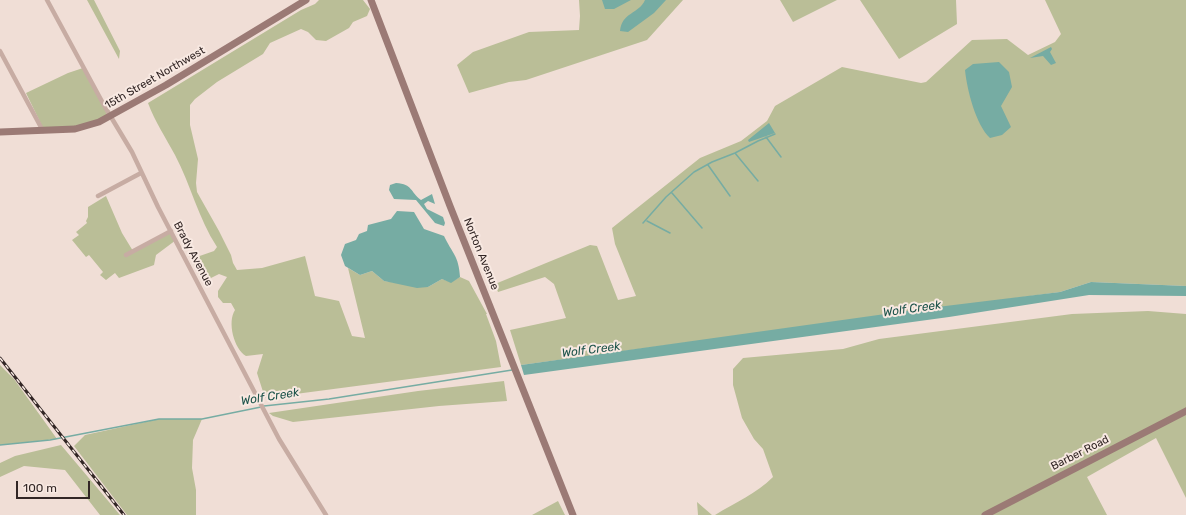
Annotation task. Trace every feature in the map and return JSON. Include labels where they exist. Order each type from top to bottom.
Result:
[{"type":"main road","name":"15th Street Northwest","points":[[0,132],[75,129],[111,116],[166,85],[306,0]]},
{"type":"main road","name":"Norton Avenue","points":[[371,0],[450,206],[573,515]]},
{"type":"main road","name":"Barber Road","points":[[985,515],[1186,411]]},
{"type":"street","name":"Brady Avenue","points":[[47,0],[118,127],[258,400],[296,468],[326,515]]},
{"type":"street","points":[[0,51],[42,131]]},
{"type":"street","points":[[98,196],[141,173]]},
{"type":"street","points":[[126,255],[171,231]]},
{"type":"green space","points":[[87,0],[94,0],[120,51],[119,59]]},
{"type":"green space","points":[[319,0],[363,0],[370,9],[367,16],[353,22],[349,28],[326,41],[316,40],[308,32],[301,29],[270,43],[263,54],[217,82],[195,99],[190,105],[190,125],[198,159],[196,183],[197,192],[219,231],[237,270],[262,268],[305,256],[315,296],[339,301],[352,336],[365,338],[348,268],[360,275],[372,271],[384,281],[428,287],[442,279],[451,282],[460,277],[469,281],[487,314],[496,341],[501,367],[265,398],[257,373],[263,354],[246,356],[238,348],[232,328],[235,310],[231,303],[223,303],[218,297],[218,291],[227,277],[219,274],[207,280],[201,279],[191,259],[214,251],[217,247],[205,225],[181,166],[157,123],[148,103],[301,10],[315,4]]},
{"type":"green space","points":[[579,0],[683,0],[647,40],[526,80],[509,82],[469,93],[457,65],[473,52],[529,32],[579,30]]},
{"type":"green space","points":[[780,0],[837,0],[793,22]]},
{"type":"green space","points":[[860,0],[956,0],[957,24],[899,59]]},
{"type":"green space","points":[[1045,0],[1186,0],[1186,286],[1091,282],[1060,292],[521,365],[510,330],[566,318],[554,284],[545,277],[498,292],[495,284],[590,245],[597,246],[618,300],[636,296],[615,244],[612,228],[700,158],[741,141],[767,121],[775,106],[842,67],[921,83],[926,82],[972,40],[1007,39],[1028,55],[1055,42],[1061,34]]},
{"type":"green space","points":[[83,68],[108,116],[85,125],[44,130],[26,93],[68,73]]},
{"type":"green space","points":[[106,196],[122,233],[133,251],[171,231],[176,240],[156,255],[154,265],[119,278],[115,273],[106,280],[100,275],[103,272],[89,255],[86,257],[72,240],[79,235],[76,232],[87,223],[88,207]]},
{"type":"green space","points":[[1148,311],[1186,314],[1186,498],[1156,438],[1087,477],[1107,515],[715,515],[753,493],[773,477],[763,449],[754,439],[742,418],[733,385],[733,369],[743,358],[843,349],[879,339],[1072,314]]},
{"type":"green space","points":[[0,365],[14,379],[57,439],[0,445]]},
{"type":"green space","points":[[504,381],[507,401],[439,406],[293,422],[273,416],[269,413],[418,391]]},
{"type":"green space","points":[[159,419],[202,419],[193,440],[192,468],[196,490],[196,515],[127,515],[74,446],[85,435]]},
{"type":"green space","points":[[61,445],[120,515],[100,515],[65,470],[24,466],[0,477],[0,463],[15,456]]},
{"type":"green space","points":[[558,501],[565,515],[532,515]]},
{"type":"green space","points":[[697,502],[712,515],[698,515]]},
{"type":"water","points":[[602,0],[631,0],[614,9],[605,9]]},
{"type":"water","points":[[645,0],[666,0],[654,13],[628,32],[620,31],[624,20],[639,8]]},
{"type":"water","points":[[1051,47],[1052,49],[1050,52],[1056,63],[1051,65],[1043,56],[1030,58]]},
{"type":"water","points":[[999,62],[1009,72],[1012,87],[1001,106],[1011,127],[1002,135],[990,138],[980,125],[976,116],[965,70],[973,64]]},
{"type":"water","points":[[769,123],[775,133],[749,142],[748,140]]},
{"type":"water","points":[[396,183],[406,185],[421,200],[432,194],[435,204],[428,201],[424,204],[427,209],[443,217],[445,223],[444,226],[435,223],[416,200],[394,199],[389,190],[390,185]]},
{"type":"water","points":[[397,211],[414,212],[424,229],[444,236],[457,259],[460,277],[451,283],[442,279],[428,287],[417,288],[384,281],[372,271],[360,275],[345,266],[341,255],[345,244],[356,240],[359,234],[367,231],[368,225],[391,219]]},
{"type":"water","points":[[1091,282],[1186,286],[1186,296],[1089,295],[949,317],[524,375],[521,365],[921,309],[1060,292]]},
{"type":"waterway","points":[[643,223],[666,197],[694,172],[712,162],[775,134]]},
{"type":"waterway","points":[[766,137],[781,157]]},
{"type":"waterway","points":[[735,153],[758,181]]},
{"type":"waterway","points":[[708,165],[730,196]]},
{"type":"waterway","points":[[672,193],[702,228]]},
{"type":"waterway","points":[[647,221],[670,233]]},
{"type":"waterway","name":"Wolf Creek","points":[[264,406],[329,399],[512,370]]},
{"type":"waterway","name":"Wolf Creek","points":[[0,445],[50,440],[159,419],[202,419],[261,407]]},
{"type":"railway","points":[[0,358],[124,515]]}]
